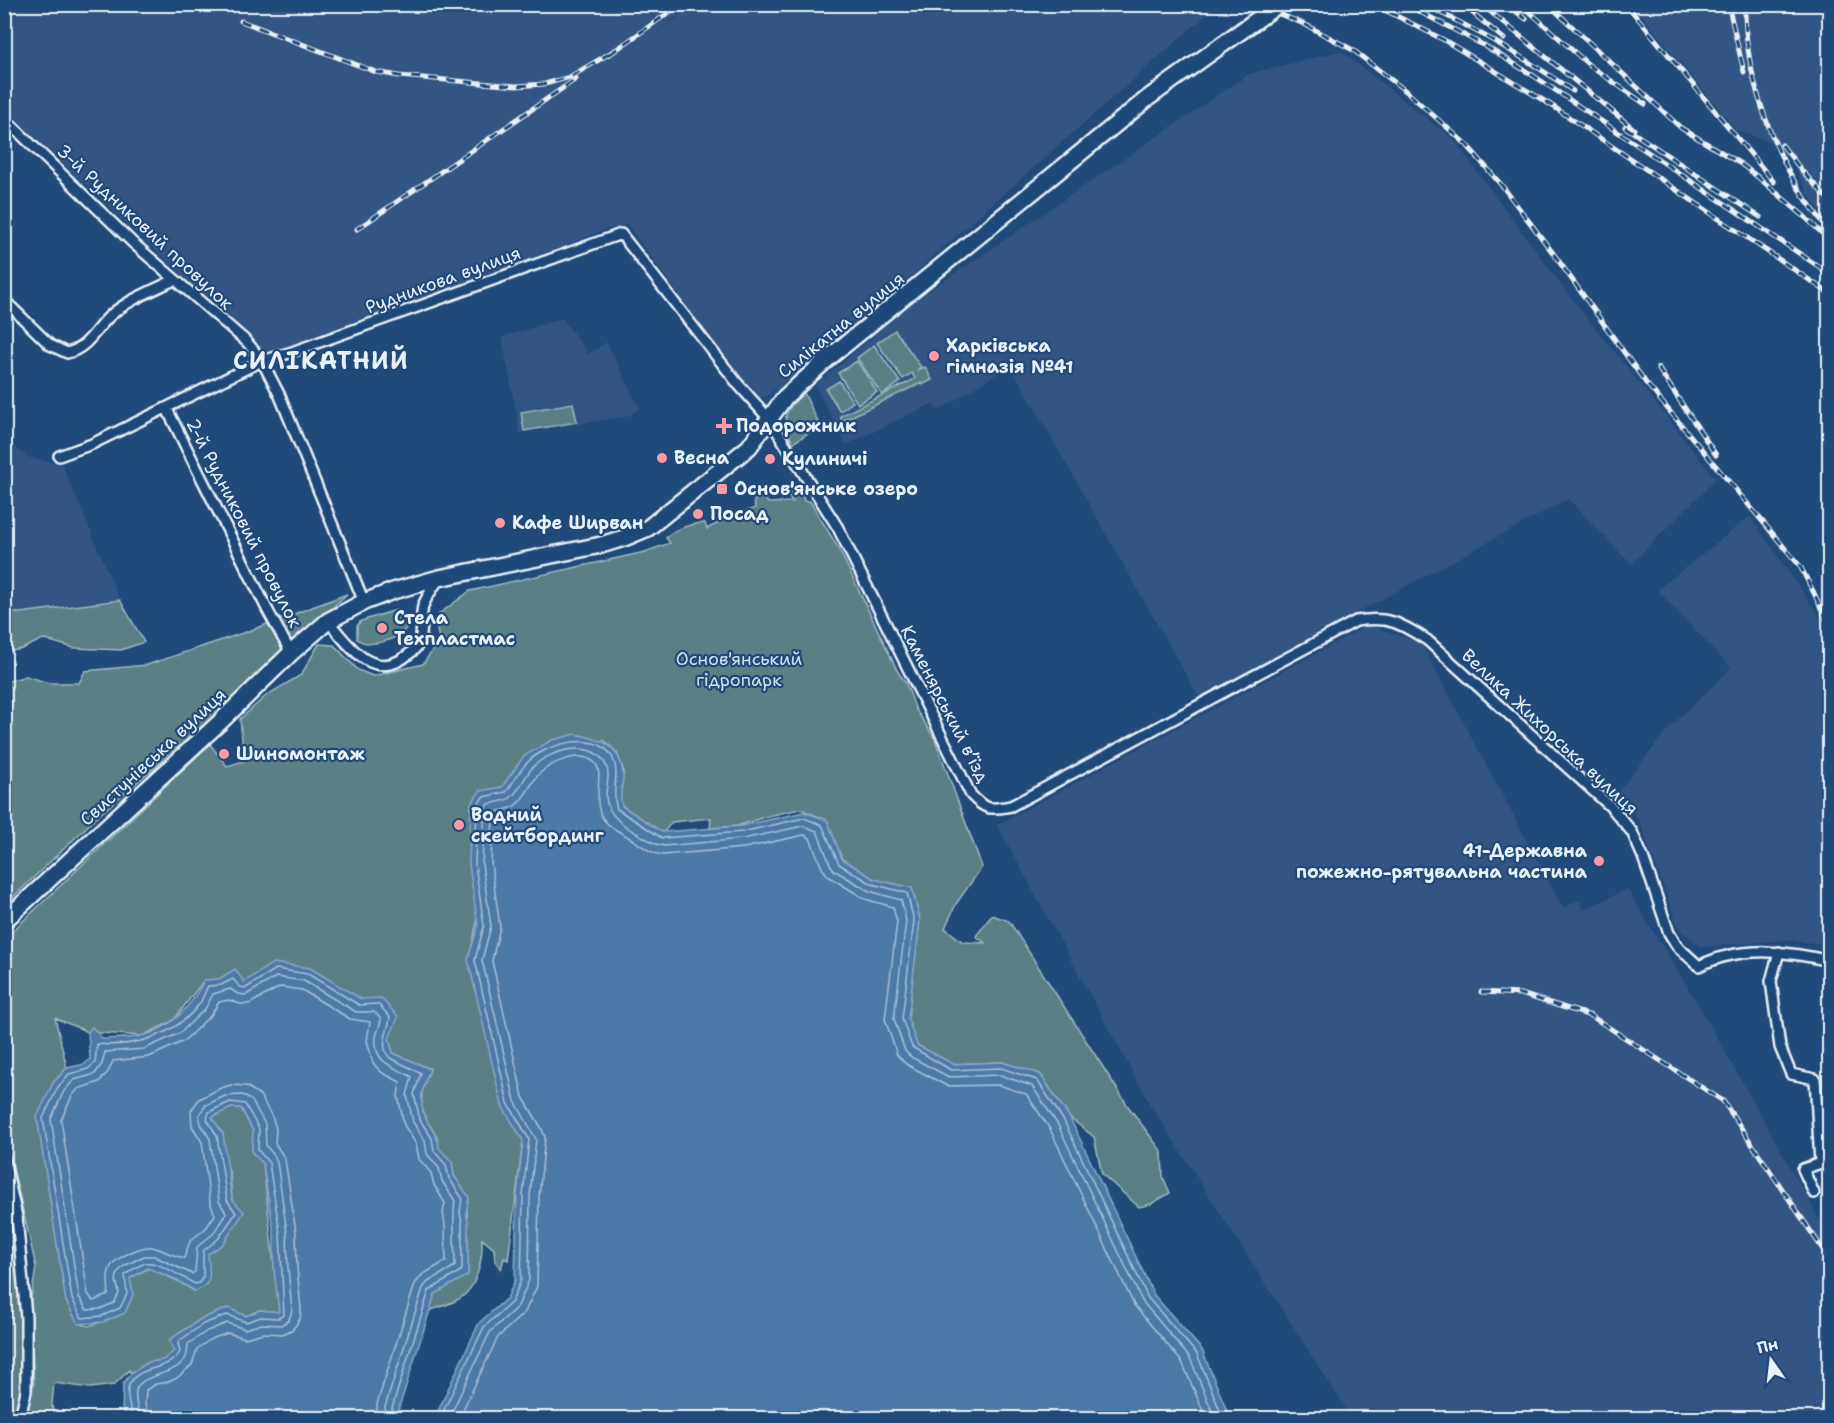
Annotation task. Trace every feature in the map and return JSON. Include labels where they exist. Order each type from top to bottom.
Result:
[{"type":"main road","name":"Силікатна вулиця","points":[[328,621],[364,602],[439,578],[601,545],[648,528],[749,447],[784,397],[831,356],[1148,98],[1279,4]]},
{"type":"main road","name":"Свистунівська вулиця","points":[[4,921],[328,621]]},
{"type":"street","name":"3-й Рудниковий провулок","points":[[4,118],[133,243],[247,342],[262,361],[280,396],[364,602]]},
{"type":"street","name":"Рудникова вулиця","points":[[59,456],[92,444],[167,409],[262,361],[621,234],[738,384],[770,420]]},
{"type":"street","points":[[4,300],[50,345],[67,354],[83,346],[112,314],[137,298],[174,280]]},
{"type":"street","name":"2-й Рудниковий провулок","points":[[167,409],[291,653]]},
{"type":"street","name":"Каменярський в’їзд","points":[[770,420],[838,528],[971,795],[981,806],[993,810],[1011,806],[1356,621],[1375,618]]},
{"type":"street","points":[[328,621],[355,652],[368,663],[379,665],[396,663],[418,645],[421,636],[423,607],[439,578]]},
{"type":"street","name":"Велика Жихорська вулиця","points":[[1375,618],[1400,624],[1427,640],[1612,808],[1632,832],[1669,933],[1677,946],[1699,966],[1718,957],[1779,952]]},
{"type":"street","points":[[1814,1193],[1803,1168],[1825,1161],[1815,1079],[1791,1074],[1780,1047],[1771,981],[1779,952],[1830,961]]},
{"type":"street","points":[[4,1159],[17,1216],[26,1306],[26,1391],[20,1419]]},
{"type":"shaded area","points":[[1203,4],[1213,9],[800,374],[757,402],[627,224],[618,231],[609,228],[538,256],[266,354],[5,109],[4,5],[692,5],[639,46],[694,5]]},
{"type":"shaded area","points":[[1633,5],[1829,5],[1829,223],[1809,196],[1785,147],[1736,130]]},
{"type":"shaded area","points":[[1341,51],[1454,140],[1565,290],[1716,479],[1631,564],[1568,499],[1199,698],[1010,365],[939,411],[932,404],[846,445],[815,386],[910,304],[1249,74]]},
{"type":"shaded area","points":[[562,318],[588,354],[607,342],[640,409],[628,416],[520,433],[502,337]]},
{"type":"shaded area","points":[[4,438],[27,457],[62,464],[120,600],[75,612],[5,613]]},
{"type":"shaded area","points":[[1750,516],[1829,630],[1829,945],[1787,940],[1701,947],[1679,929],[1639,820],[1618,792],[1669,728],[1731,668],[1657,590]]},
{"type":"shaded area","points":[[1369,625],[1421,643],[1563,908],[1579,900],[1584,910],[1627,889],[1700,1007],[1829,1236],[1829,1418],[1352,1418],[1151,1106],[997,825]]},
{"type":"green space","points":[[895,330],[921,367],[917,370],[925,367],[932,380],[922,385],[921,383],[842,421],[840,416],[915,379],[912,373],[903,379],[877,343]]},
{"type":"green space","points":[[874,345],[900,382],[882,395],[857,358]]},
{"type":"green space","points":[[857,361],[877,392],[858,404],[838,373]]},
{"type":"green space","points":[[839,381],[853,402],[840,411],[826,389]]},
{"type":"green space","points":[[804,393],[820,426],[793,443],[786,427],[786,415]]},
{"type":"green space","points":[[573,403],[577,422],[524,431],[521,412]]},
{"type":"green space","name":"Основ'янський гідропарк","points":[[794,486],[801,488],[804,501],[810,501],[839,549],[898,672],[906,683],[916,710],[935,739],[982,867],[956,904],[945,928],[963,942],[985,943],[976,936],[992,915],[1009,921],[1128,1106],[1162,1152],[1163,1177],[1170,1193],[1151,1204],[1139,1207],[1102,1174],[1094,1137],[1070,1118],[1040,1074],[1002,1062],[953,1064],[917,1045],[907,1019],[920,920],[912,888],[874,879],[842,859],[827,820],[800,809],[737,826],[710,828],[711,818],[672,822],[663,833],[622,806],[618,796],[624,772],[617,753],[604,740],[524,757],[502,788],[495,789],[471,804],[477,922],[469,959],[523,1140],[508,1260],[504,1258],[501,1269],[495,1261],[494,1249],[482,1239],[480,1265],[469,1289],[457,1300],[429,1311],[435,1293],[468,1274],[467,1205],[454,1175],[452,1162],[438,1149],[436,1136],[423,1112],[421,1100],[430,1069],[393,1053],[389,1039],[243,983],[204,980],[173,1021],[142,1036],[88,1032],[55,1018],[67,1068],[53,1083],[38,1121],[66,1301],[82,1324],[89,1326],[118,1316],[130,1278],[149,1268],[194,1291],[208,1254],[223,1244],[232,1199],[230,1175],[212,1117],[231,1108],[241,1108],[253,1131],[252,1152],[263,1163],[279,1312],[260,1310],[246,1316],[228,1308],[201,1319],[170,1340],[174,1351],[167,1361],[149,1362],[131,1373],[129,1370],[114,1385],[90,1388],[54,1383],[52,1404],[54,1418],[24,1418],[34,1384],[30,1305],[36,1267],[5,1133],[5,938],[210,744],[227,766],[244,761],[240,719],[267,695],[301,675],[319,644],[334,645],[358,670],[373,676],[423,664],[439,641],[437,629],[439,614],[470,591],[645,552],[670,543],[666,538],[678,529],[705,523],[707,529],[735,514],[739,515],[755,508],[754,501],[760,495],[768,503],[793,502],[782,490]]},
{"type":"green space","points":[[347,594],[237,696],[97,817],[5,905],[5,682],[26,676],[49,683],[79,683],[85,671],[147,665],[246,632]]},
{"type":"green space","points":[[120,600],[144,642],[121,650],[74,648],[43,639],[22,649],[5,652],[5,612],[20,613]]},
{"type":"green space","points":[[396,610],[404,617],[407,627],[398,636],[376,643],[357,639],[357,626],[361,621]]},
{"type":"green space","points":[[4,1188],[21,1281],[20,1402],[16,1418],[4,1418]]},
{"type":"water","points":[[576,734],[601,741],[613,749],[621,763],[623,773],[622,806],[662,832],[741,826],[804,812],[827,820],[842,859],[874,879],[912,888],[920,920],[908,1019],[917,1045],[953,1064],[1002,1062],[1040,1074],[1070,1118],[1154,1295],[1202,1350],[1230,1418],[431,1418],[437,1413],[479,1323],[507,1298],[515,1280],[517,1195],[523,1140],[502,1106],[468,959],[478,926],[469,864],[471,804],[480,791],[502,787],[524,756],[552,740]]},
{"type":"water","points":[[273,963],[310,968],[361,999],[381,998],[398,1017],[389,1039],[393,1053],[430,1069],[421,1100],[423,1112],[436,1136],[439,1148],[452,1162],[454,1176],[469,1197],[466,1213],[468,1275],[435,1294],[398,1411],[404,1418],[127,1418],[122,1410],[123,1384],[131,1373],[149,1362],[163,1360],[174,1351],[169,1340],[201,1319],[228,1308],[246,1316],[260,1310],[279,1312],[274,1269],[274,1234],[263,1164],[252,1152],[253,1131],[241,1108],[231,1108],[212,1117],[223,1134],[232,1199],[244,1212],[223,1244],[208,1254],[210,1272],[206,1285],[195,1291],[175,1279],[148,1268],[130,1278],[133,1295],[125,1313],[103,1322],[78,1324],[66,1301],[37,1117],[53,1083],[67,1068],[85,1064],[90,1059],[88,1032],[92,1027],[103,1039],[132,1038],[152,1033],[171,1022],[187,1007],[204,980],[219,979],[235,969],[244,982]]},
{"type":"railway","points":[[610,54],[681,4]]},
{"type":"railway","points":[[1255,4],[1304,24],[1353,50],[1407,92],[1467,145],[1503,187],[1553,253],[1646,383],[1800,566],[1830,628]]},
{"type":"railway","points":[[1373,4],[1444,40],[1551,105],[1830,294]]},
{"type":"railway","points":[[1405,4],[1485,46],[1534,76],[1830,274]]},
{"type":"railway","points":[[1462,4],[1504,39]]},
{"type":"railway","points":[[1481,4],[1634,129]]},
{"type":"railway","points":[[1506,4],[1526,19]]},
{"type":"railway","points":[[1521,4],[1590,66],[1645,104]]},
{"type":"railway","points":[[1548,4],[1681,128],[1741,164],[1830,241]]},
{"type":"railway","points":[[1626,4],[1774,182]]},
{"type":"railway","points":[[1728,4],[1744,72]]},
{"type":"railway","points":[[1745,4],[1748,51],[1767,121],[1797,186],[1830,232]]},
{"type":"railway","points":[[1439,12],[1508,49],[1573,91]]},
{"type":"railway","points":[[241,21],[376,72],[516,86],[545,84],[570,77],[617,49]]},
{"type":"railway","points":[[357,229],[576,79]]},
{"type":"railway","points":[[1625,127],[1760,217]]},
{"type":"railway","points":[[1782,145],[1830,201]]},
{"type":"railway","points":[[1658,368],[1716,455]]},
{"type":"railway","points":[[1481,992],[1521,994],[1591,1016],[1723,1101],[1830,1260]]},
{"type":"place","name":"Харківська гімназія №41","points":[[934,356]]},
{"type":"place","name":"Подорожник","points":[[724,426]]},
{"type":"place","name":"Весна","points":[[662,458]]},
{"type":"place","name":"Кулиничі","points":[[770,459]]},
{"type":"place","name":"Основ'янське озеро","points":[[722,489]]},
{"type":"place","name":"Посад","points":[[698,514]]},
{"type":"place","name":"Кафе Ширван","points":[[500,523]]},
{"type":"place","name":"Стела Техпластмас","points":[[382,628]]},
{"type":"place","name":"Шиномонтаж","points":[[224,754]]},
{"type":"place","name":"Водний скейтбординг","points":[[459,825]]},
{"type":"place","name":"41-Державна пожежно-рятувальна частина","points":[[1599,861]]},
{"type":"district","name":"СИЛІКАТНИЙ","points":[[321,361]]}]
